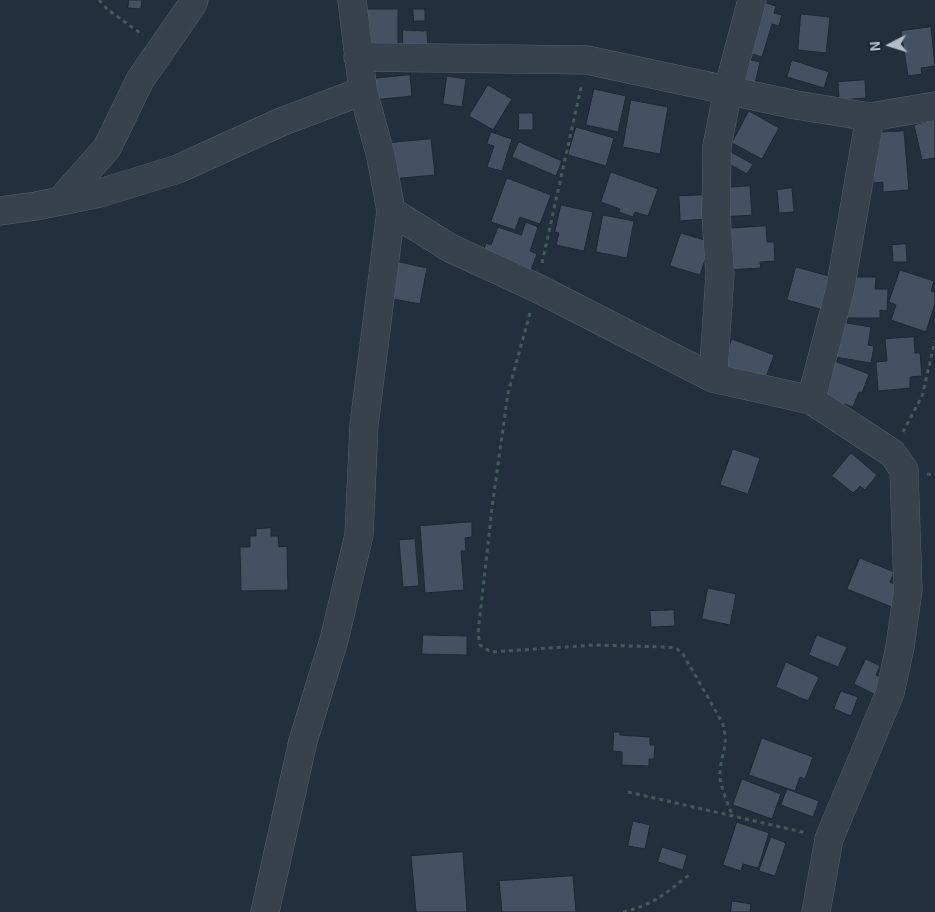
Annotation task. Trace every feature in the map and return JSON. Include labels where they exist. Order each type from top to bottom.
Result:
[{"type":"street","points":[[60,201],[107,148],[140,80],[194,0]]},
{"type":"street","points":[[265,912],[303,741],[334,640],[359,535],[364,426],[391,210],[381,157],[363,91],[352,0]]},
{"type":"street","points":[[713,378],[720,274],[716,215],[717,146],[728,90],[752,0]]},
{"type":"street","points":[[358,57],[587,60],[796,105],[870,117],[935,106]]},
{"type":"street","points":[[0,211],[100,193],[178,169],[281,122],[363,91]]},
{"type":"street","points":[[811,400],[840,290],[870,117]]},
{"type":"street","points":[[391,210],[450,248],[537,288],[713,378],[811,400],[892,453],[904,470],[908,590],[900,647],[890,693],[829,839],[816,912]]},
{"type":"path","points":[[99,0],[107,9],[162,48]]},
{"type":"path","points":[[587,60],[537,288],[508,393],[492,508],[478,633],[480,645],[491,652],[594,645],[676,648],[683,654],[725,730],[726,738],[720,780],[732,815]]},
{"type":"path","points":[[892,453],[922,396],[935,341]]},
{"type":"path","points":[[628,792],[829,839]]},
{"type":"path","points":[[623,912],[637,909],[657,900],[689,875]]},
{"type":"building","points":[[129,0],[142,0],[141,9],[128,8]]},
{"type":"building","points":[[757,0],[776,6],[774,13],[782,15],[779,26],[772,24],[762,57],[743,51]]},
{"type":"building","points":[[366,9],[398,9],[398,51],[366,51]]},
{"type":"building","points":[[413,9],[425,9],[425,21],[414,21]]},
{"type":"building","points":[[801,14],[830,17],[826,53],[798,50]]},
{"type":"building","points":[[931,27],[935,66],[921,68],[922,74],[908,76],[901,31]]},
{"type":"building","points":[[403,30],[427,31],[428,50],[403,50]]},
{"type":"building","points":[[747,59],[760,62],[754,88],[742,85]]},
{"type":"building","points":[[792,60],[829,72],[824,88],[787,77]]},
{"type":"building","points":[[410,75],[412,96],[372,100],[369,79]]},
{"type":"building","points":[[447,76],[466,79],[462,107],[443,104]]},
{"type":"building","points":[[865,80],[866,98],[839,100],[838,82]]},
{"type":"building","points":[[488,85],[512,99],[493,130],[469,116]]},
{"type":"building","points":[[594,89],[626,96],[618,132],[586,125]]},
{"type":"building","points":[[631,100],[668,107],[660,154],[623,147]]},
{"type":"building","points":[[749,111],[779,128],[762,159],[732,143]]},
{"type":"building","points":[[519,113],[533,113],[533,130],[519,130]]},
{"type":"building","points":[[935,120],[935,158],[922,160],[914,125]]},
{"type":"building","points":[[576,127],[614,138],[606,166],[568,155]]},
{"type":"building","points":[[904,131],[909,190],[883,192],[883,182],[874,183],[870,133]]},
{"type":"building","points":[[491,132],[512,139],[502,171],[487,167],[494,146],[487,144]]},
{"type":"building","points":[[431,139],[435,175],[391,179],[388,143]]},
{"type":"building","points":[[519,142],[562,161],[556,176],[512,157]]},
{"type":"building","points":[[727,150],[753,164],[747,174],[722,160]]},
{"type":"building","points":[[611,172],[658,189],[648,216],[635,212],[633,217],[619,212],[620,209],[601,202]]},
{"type":"building","points":[[507,178],[551,195],[540,224],[520,217],[515,230],[491,222]]},
{"type":"building","points":[[750,186],[752,215],[723,217],[721,188]]},
{"type":"building","points":[[792,188],[794,212],[779,213],[777,190]]},
{"type":"building","points":[[705,195],[706,219],[680,221],[679,196]]},
{"type":"building","points":[[561,205],[593,212],[584,251],[556,245],[559,233],[555,232]]},
{"type":"building","points":[[603,215],[634,221],[627,258],[596,252]]},
{"type":"building","points":[[526,222],[538,227],[530,251],[537,254],[529,275],[481,257],[486,243],[491,245],[498,227],[521,235]]},
{"type":"building","points":[[766,226],[767,242],[774,242],[775,261],[760,262],[761,268],[725,270],[722,229]]},
{"type":"building","points":[[681,233],[711,242],[700,275],[670,266]]},
{"type":"building","points":[[906,244],[907,262],[893,262],[892,245]]},
{"type":"building","points":[[395,261],[427,268],[420,304],[388,298]]},
{"type":"building","points":[[796,267],[840,279],[831,312],[787,300]]},
{"type":"building","points":[[900,270],[934,281],[931,291],[935,292],[935,304],[926,332],[891,320],[896,305],[889,302]]},
{"type":"building","points":[[849,277],[876,277],[875,289],[888,289],[887,311],[880,310],[880,318],[848,318]]},
{"type":"building","points":[[841,322],[871,327],[868,345],[874,346],[871,363],[835,357]]},
{"type":"building","points":[[914,337],[915,353],[920,353],[922,376],[910,377],[910,388],[878,391],[876,362],[887,361],[885,339]]},
{"type":"building","points":[[732,339],[774,355],[764,383],[723,365]]},
{"type":"building","points":[[829,359],[869,374],[862,393],[859,392],[853,407],[844,404],[842,409],[823,402]]},
{"type":"building","points":[[733,449],[760,458],[748,494],[720,485]]},
{"type":"building","points":[[851,453],[877,475],[865,490],[860,486],[853,493],[832,476]]},
{"type":"building","points":[[472,522],[472,537],[465,538],[466,551],[461,551],[464,590],[425,593],[420,526]]},
{"type":"building","points":[[271,528],[271,536],[278,536],[279,547],[287,546],[288,590],[241,591],[240,547],[250,547],[250,536],[256,536],[256,529]]},
{"type":"building","points":[[415,539],[419,586],[403,587],[399,540]]},
{"type":"building","points":[[860,558],[894,572],[890,582],[900,587],[892,607],[847,589]]},
{"type":"building","points":[[708,588],[736,594],[730,625],[702,619]]},
{"type":"building","points":[[674,610],[675,626],[651,627],[650,611]]},
{"type":"building","points":[[423,635],[467,636],[467,655],[422,654]]},
{"type":"building","points":[[817,635],[847,647],[838,667],[809,655]]},
{"type":"building","points":[[866,659],[880,666],[876,675],[884,679],[876,695],[854,684]]},
{"type":"building","points":[[786,662],[819,677],[808,701],[776,687]]},
{"type":"building","points":[[841,691],[858,697],[851,716],[834,709]]},
{"type":"building","points":[[614,732],[620,732],[620,735],[650,737],[650,745],[655,745],[654,759],[649,759],[649,766],[622,765],[622,752],[613,751]]},
{"type":"building","points":[[762,738],[813,757],[805,779],[800,777],[795,791],[749,775]]},
{"type":"building","points":[[742,779],[781,794],[772,819],[733,805]]},
{"type":"building","points":[[787,789],[819,801],[813,817],[781,805]]},
{"type":"building","points":[[633,821],[650,825],[645,849],[628,846]]},
{"type":"building","points":[[737,822],[769,833],[758,868],[743,864],[741,871],[723,865]]},
{"type":"building","points":[[771,837],[786,843],[775,876],[759,871]]},
{"type":"building","points":[[662,847],[687,855],[683,870],[658,862]]},
{"type":"building","points":[[463,852],[467,912],[416,912],[411,856]]},
{"type":"building","points":[[573,876],[576,912],[502,912],[499,881]]},
{"type":"building","points":[[732,901],[751,904],[750,912],[731,912]]}]
